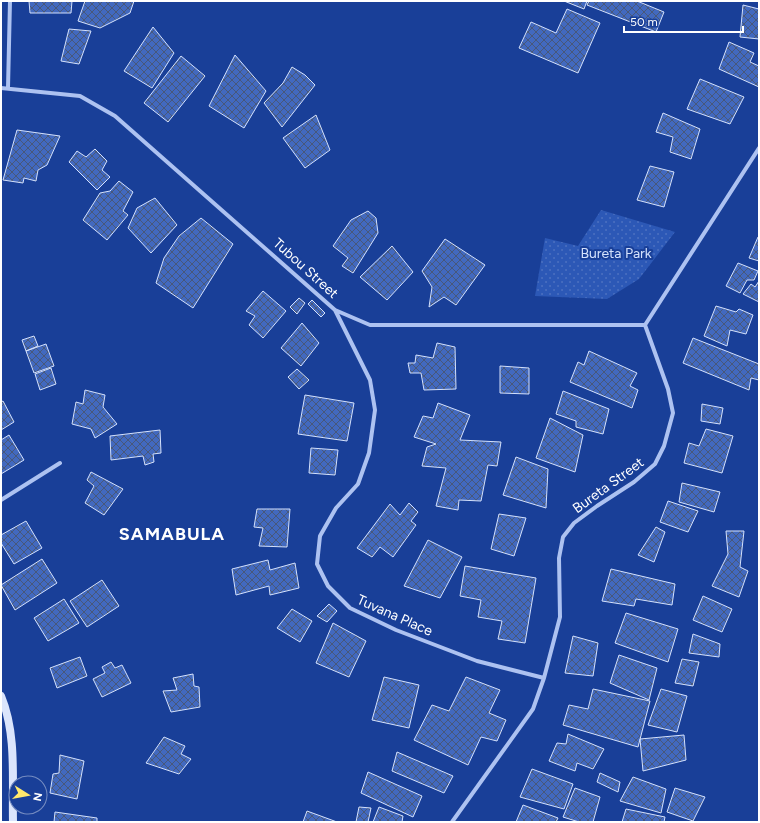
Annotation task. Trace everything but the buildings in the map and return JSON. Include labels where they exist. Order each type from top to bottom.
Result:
[{"type":"main road","points":[[1,696],[6,708],[11,742],[13,822]]},
{"type":"street","points":[[8,88],[10,1]]},
{"type":"street","name":"Tubou Street","points":[[1,88],[80,96],[115,116],[335,310],[370,325],[645,325]]},
{"type":"street","points":[[645,325],[759,148]]},
{"type":"street","name":"Tuvana Place","points":[[335,310],[370,380],[375,410],[369,453],[358,484],[336,508],[320,536],[317,564],[328,586],[350,608],[396,630],[477,661],[544,678]]},
{"type":"street","name":"Bureta Street","points":[[452,822],[534,709],[560,617],[559,558],[563,537],[574,524],[597,506],[634,482],[655,464],[664,446],[673,413],[668,389],[645,325]]},
{"type":"street","points":[[1,500],[60,463]]},
{"type":"green space","name":"Bureta Park","points":[[601,210],[675,232],[639,279],[607,299],[535,296],[545,238],[578,246]]},
{"type":"district","name":"SAMABULA","points":[[172,534]]}]
